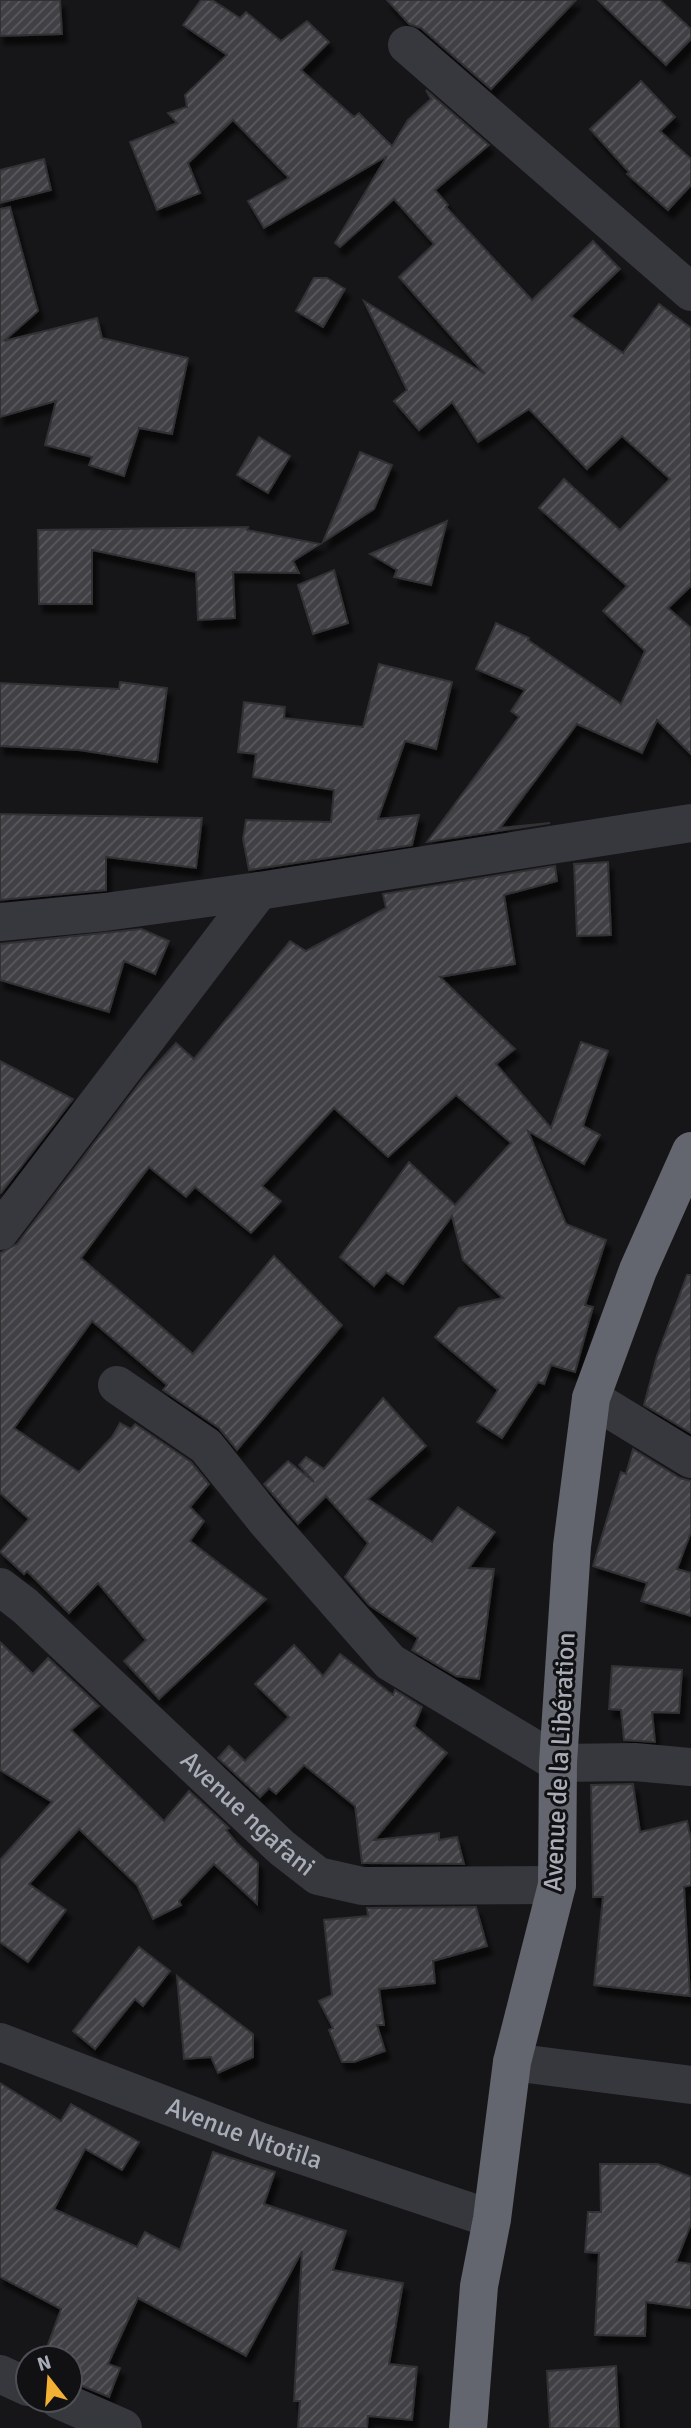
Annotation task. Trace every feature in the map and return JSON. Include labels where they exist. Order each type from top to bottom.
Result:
[{"type":"highway","name":"Avenue de la Libération","points":[[468,2428],[479,2286],[492,2219],[512,2062],[557,1885],[558,1763],[572,1546],[592,1398],[638,1270],[691,1151]]},
{"type":"street","points":[[407,45],[691,292]]},
{"type":"street","points":[[0,922],[104,912],[259,891],[691,823]]},
{"type":"street","points":[[0,1231],[259,891]]},
{"type":"street","points":[[117,1385],[206,1446],[267,1522],[390,1662],[558,1763],[635,1762],[691,1767]]},
{"type":"street","points":[[592,1398],[691,1459]]},
{"type":"street","name":"Avenue ngafani","points":[[0,1587],[25,1606],[282,1848],[318,1877],[362,1886],[557,1885]]},
{"type":"street","name":"Avenue Ntotila","points":[[0,2042],[259,2141],[492,2219]]},
{"type":"street","points":[[512,2062],[691,2085]]},
{"type":"street","points":[[84,2411],[123,2428]]},
{"type":"building","points":[[0,0],[60,0],[62,34],[0,36]]},
{"type":"building","points":[[201,0],[212,0],[240,18],[246,12],[281,41],[307,21],[329,42],[301,70],[354,117],[359,113],[392,146],[408,120],[431,99],[426,90],[489,145],[435,190],[448,205],[446,207],[532,300],[593,241],[620,269],[571,316],[623,353],[659,304],[691,328],[691,586],[668,608],[691,628],[691,754],[657,720],[642,753],[577,724],[500,828],[550,823],[427,842],[519,717],[511,711],[525,690],[476,669],[496,623],[529,638],[528,640],[621,704],[645,651],[603,611],[627,586],[539,508],[564,479],[620,530],[670,479],[622,436],[587,469],[529,409],[478,442],[452,402],[419,430],[394,401],[407,390],[364,301],[485,374],[399,277],[434,244],[394,199],[340,247],[335,243],[387,156],[264,228],[248,201],[289,178],[233,120],[188,163],[200,193],[157,210],[130,142],[177,123],[168,113],[187,107],[185,95],[227,55],[183,25]]},
{"type":"building","points":[[387,0],[576,0],[491,89],[421,28],[409,24]]},
{"type":"building","points":[[598,0],[660,0],[691,29],[691,39],[666,65]]},
{"type":"building","points":[[641,81],[675,117],[660,131],[691,159],[691,185],[668,210],[627,174],[629,172],[590,129]]},
{"type":"building","points":[[44,159],[51,190],[0,203],[0,170]]},
{"type":"building","points":[[10,207],[38,311],[4,341],[97,318],[102,338],[188,358],[172,434],[139,428],[124,476],[89,465],[92,457],[45,445],[56,401],[0,417],[0,209]]},
{"type":"building","points":[[314,278],[327,278],[345,289],[323,327],[296,311]]},
{"type":"building","points":[[259,437],[290,456],[268,493],[237,475]]},
{"type":"building","points":[[360,452],[392,465],[374,509],[323,542]]},
{"type":"building","points":[[447,521],[431,585],[394,577],[397,570],[370,554]]},
{"type":"building","points":[[248,527],[247,530],[320,544],[293,561],[299,573],[233,572],[235,618],[198,620],[196,572],[92,550],[92,604],[39,604],[38,530]]},
{"type":"building","points":[[334,570],[348,623],[313,634],[298,585]]},
{"type":"building","points":[[379,664],[452,682],[436,749],[405,741],[378,819],[419,815],[412,845],[249,870],[243,839],[246,820],[331,822],[334,790],[253,777],[256,754],[238,752],[244,702],[285,707],[284,718],[363,727]]},
{"type":"building","points":[[120,682],[167,688],[157,762],[79,750],[0,746],[0,683],[119,689]]},
{"type":"building","points":[[0,814],[202,818],[196,868],[106,857],[106,890],[0,900]]},
{"type":"building","points":[[608,862],[611,935],[577,936],[574,864]]},
{"type":"building","points":[[555,866],[557,881],[504,895],[515,964],[440,977],[515,1049],[496,1064],[551,1128],[581,1042],[608,1051],[583,1126],[600,1135],[584,1164],[528,1131],[566,1224],[606,1240],[585,1305],[593,1307],[575,1372],[551,1365],[544,1384],[538,1382],[502,1438],[477,1422],[498,1390],[435,1337],[459,1308],[503,1298],[463,1260],[452,1216],[403,1284],[386,1272],[374,1286],[340,1257],[409,1162],[455,1205],[511,1143],[456,1095],[388,1157],[334,1108],[262,1186],[281,1201],[251,1233],[195,1187],[186,1197],[149,1167],[81,1258],[193,1354],[274,1256],[342,1325],[237,1450],[219,1428],[163,1390],[167,1385],[92,1321],[14,1428],[79,1472],[112,1437],[120,1423],[131,1429],[135,1424],[191,1462],[209,1484],[190,1507],[204,1521],[190,1541],[266,1599],[159,1699],[124,1661],[146,1640],[98,1583],[69,1613],[27,1571],[24,1574],[0,1552],[29,1519],[0,1493],[0,1253],[17,1244],[143,1079],[176,1043],[194,1059],[290,941],[306,951],[386,908],[383,894]]},
{"type":"building","points":[[141,929],[169,941],[155,974],[124,961],[109,1012],[0,980],[0,944]]},
{"type":"building","points":[[0,1061],[73,1099],[1,1193],[0,1193]]},
{"type":"building","points":[[687,1275],[691,1275],[691,1433],[644,1405],[657,1356]]},
{"type":"building","points":[[383,1398],[426,1446],[368,1499],[432,1542],[458,1507],[495,1532],[469,1568],[494,1569],[479,1679],[456,1676],[412,1650],[418,1638],[369,1605],[345,1577],[368,1543],[326,1496],[298,1524],[264,1484],[288,1461],[314,1482],[299,1465],[306,1457],[324,1469]]},
{"type":"building","points":[[633,1449],[680,1478],[691,1481],[691,1532],[677,1569],[691,1573],[691,1616],[641,1601],[647,1583],[593,1566],[621,1472],[626,1474]]},
{"type":"building","points":[[0,1642],[33,1674],[48,1658],[99,1706],[71,1730],[164,1821],[189,1791],[229,1828],[226,1830],[258,1863],[257,1904],[214,1864],[179,1901],[181,1905],[153,1919],[137,1885],[79,1829],[29,1884],[66,1910],[28,1962],[0,1942],[0,1860],[52,1802],[0,1770]]},
{"type":"building","points":[[294,1645],[323,1676],[340,1654],[393,1695],[395,1690],[422,1707],[414,1726],[447,1753],[374,1840],[439,1833],[439,1840],[457,1837],[464,1864],[362,1863],[355,1806],[304,1765],[276,1794],[269,1788],[260,1797],[218,1758],[229,1746],[245,1761],[289,1717],[255,1684]]},
{"type":"building","points":[[612,1666],[682,1670],[679,1713],[652,1712],[655,1742],[624,1740],[621,1710],[609,1709]]},
{"type":"building","points":[[633,1784],[640,1832],[687,1821],[691,1839],[691,1885],[684,1887],[690,1996],[594,1985],[603,1897],[593,1897],[591,1785]]},
{"type":"building","points":[[476,1907],[487,1946],[433,1961],[435,1983],[379,1989],[384,2025],[377,2025],[385,2051],[354,2062],[342,2062],[329,2030],[333,2028],[319,2001],[332,1995],[324,1920],[368,1916],[367,1908]]},
{"type":"building","points":[[139,1947],[170,1971],[143,2006],[135,1999],[95,2049],[73,2031]]},
{"type":"building","points":[[177,1976],[253,2034],[253,2057],[218,2073],[211,2057],[184,2059]]},
{"type":"building","points":[[0,2083],[61,2121],[71,2104],[139,2142],[122,2170],[85,2149],[54,2209],[137,2247],[145,2232],[180,2250],[213,2152],[275,2172],[264,2204],[346,2231],[333,2270],[403,2283],[389,2364],[417,2367],[412,2420],[368,2416],[367,2428],[298,2428],[300,2401],[294,2401],[302,2251],[246,2356],[138,2298],[108,2364],[120,2368],[109,2397],[84,2387],[84,2344],[48,2344],[61,2309],[0,2277]]},
{"type":"building","points":[[600,2164],[658,2164],[691,2177],[691,2224],[676,2262],[691,2264],[691,2308],[646,2302],[645,2336],[595,2335],[599,2253],[585,2252],[588,2212],[601,2212]]},
{"type":"building","points":[[616,2366],[619,2428],[550,2428],[547,2371]]}]
